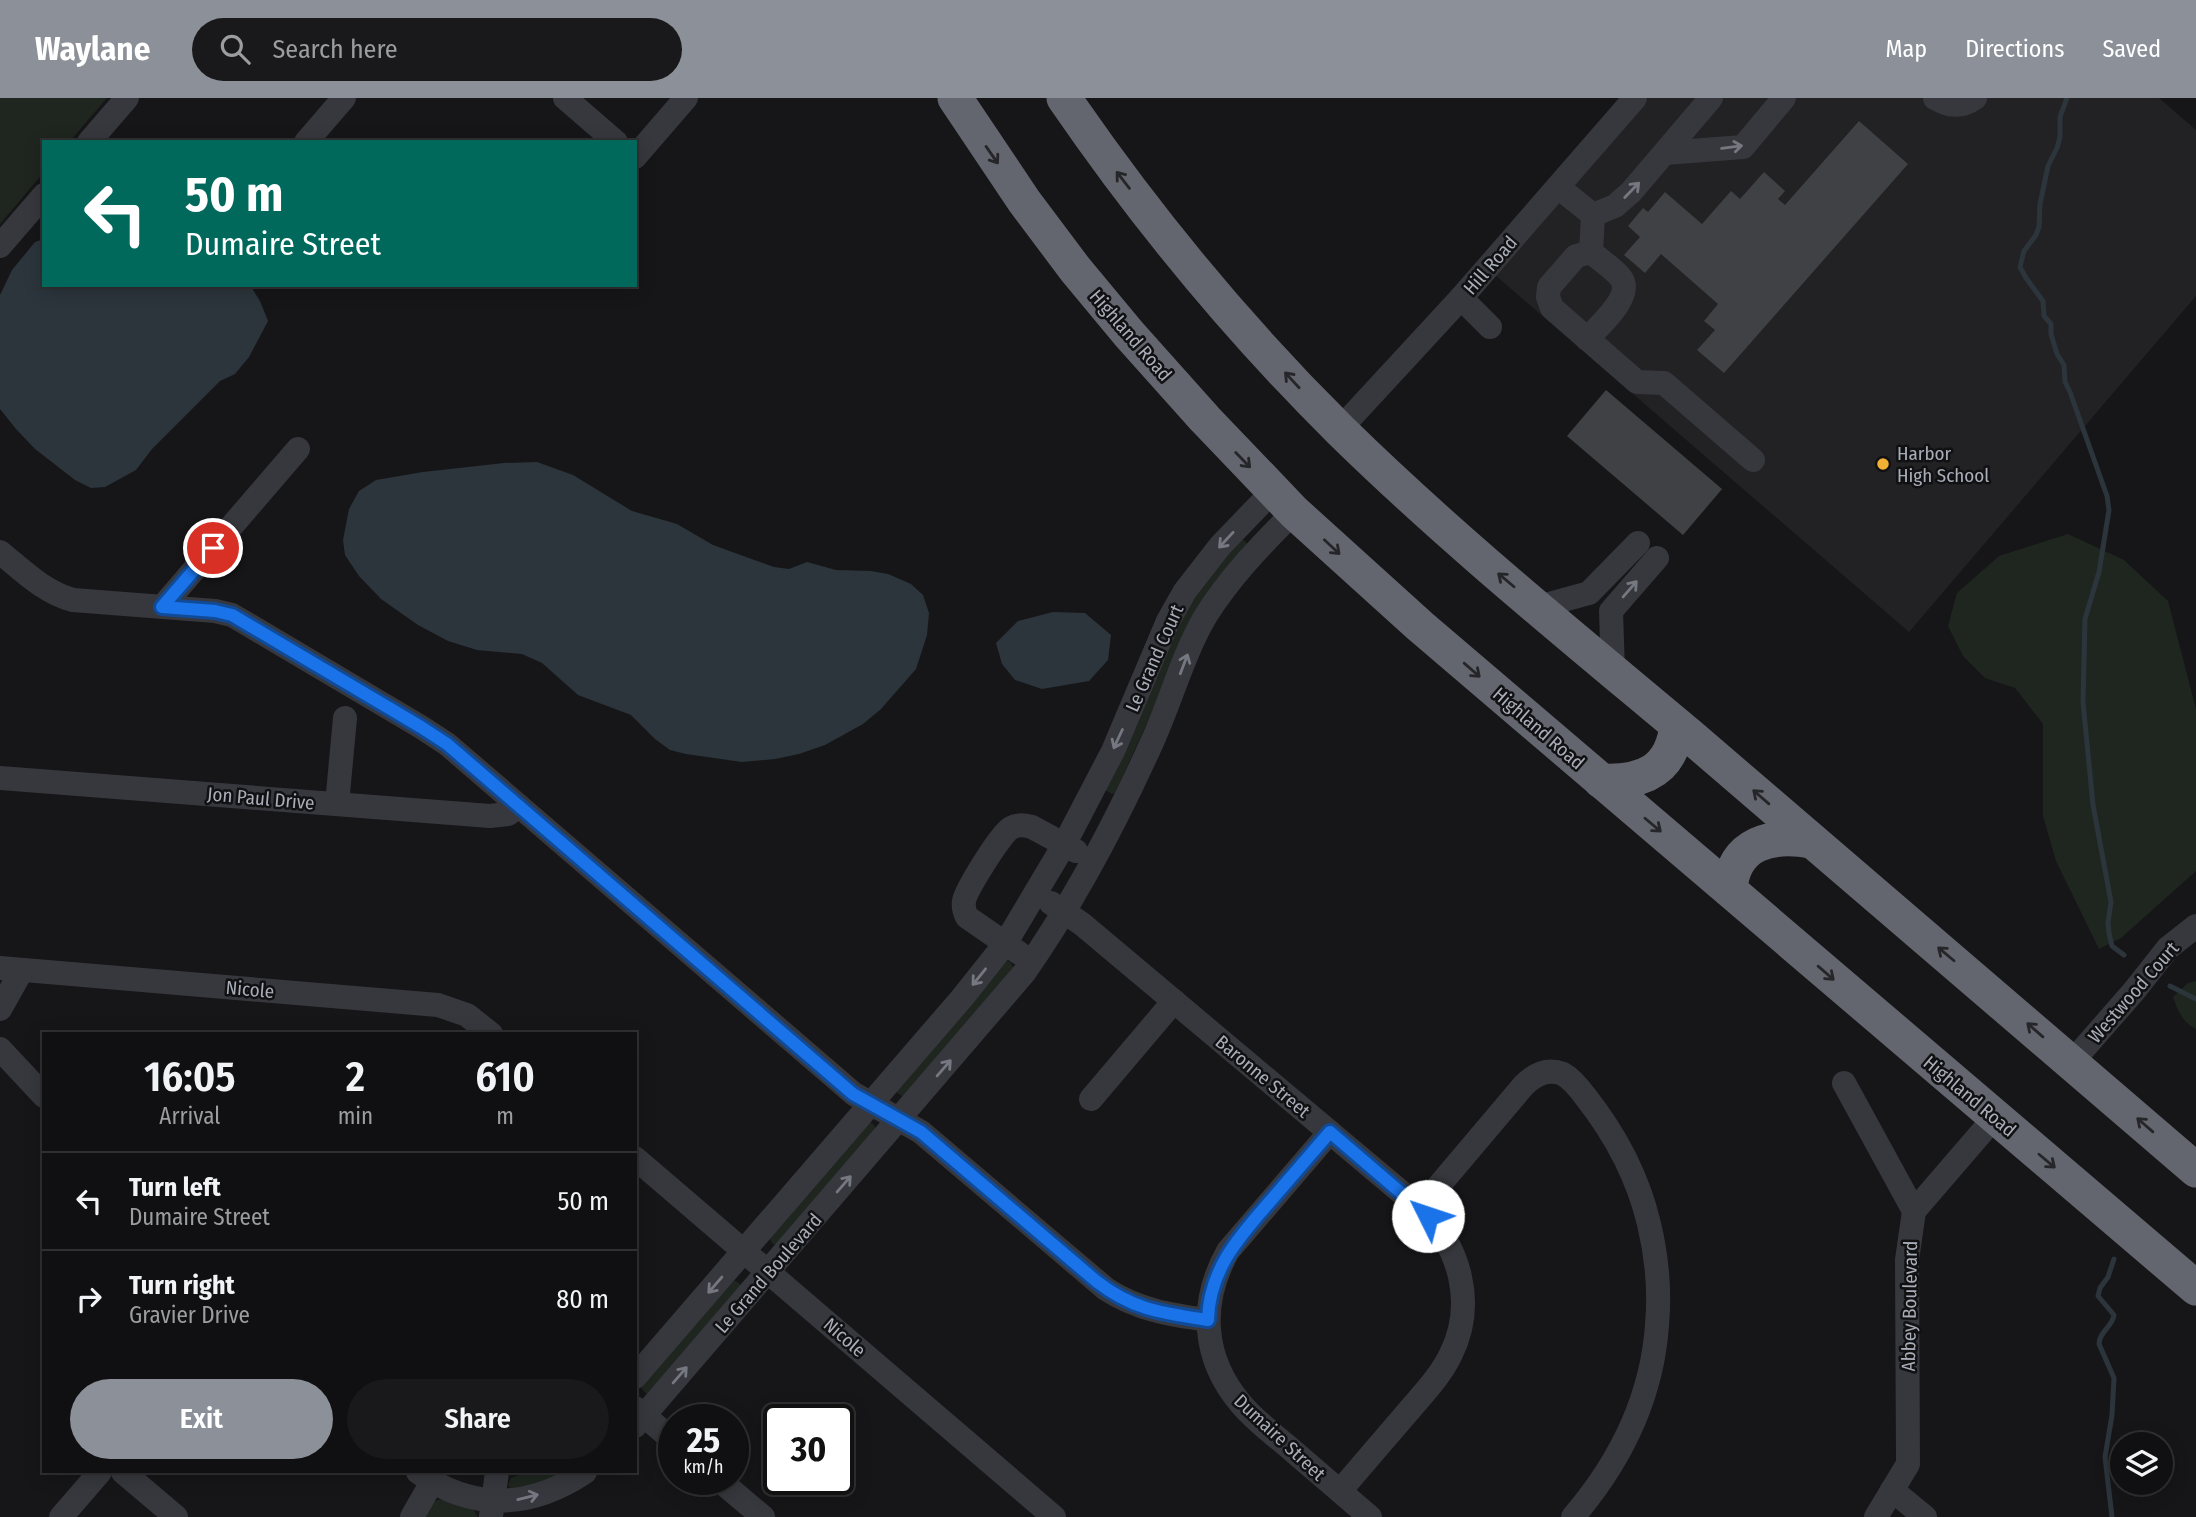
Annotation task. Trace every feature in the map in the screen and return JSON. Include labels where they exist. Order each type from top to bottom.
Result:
[{"type":"highway","name":"Highland Road","points":[[955,98],[1024,201],[1075,269],[1205,419],[1284,501],[1394,603],[2196,1287]]},
{"type":"highway","points":[[1064,98],[1118,173],[1214,293],[1340,429],[1429,513],[2196,1170]]},
{"type":"highway","points":[[1601,781],[1632,780],[1646,776],[1657,768],[1667,760],[1677,725]]},
{"type":"highway","points":[[1730,890],[1734,866],[1751,848],[1777,839],[1812,841]]},
{"type":"street","points":[[91,140],[127,98]]},
{"type":"street","points":[[308,140],[344,98]]},
{"type":"street","points":[[565,98],[614,140]]},
{"type":"street","points":[[637,155],[686,98]]},
{"type":"street","name":"Hill Road","points":[[1340,429],[1461,298],[1636,98]]},
{"type":"street","points":[[1593,215],[1615,206],[1631,192],[1711,98]]},
{"type":"street","points":[[1665,153],[1743,147],[1784,98]]},
{"type":"street","points":[[1935,98],[1955,106],[1967,104],[1975,98]]},
{"type":"street","points":[[1558,187],[1593,215]]},
{"type":"street","points":[[0,246],[42,197]]},
{"type":"street","points":[[1591,252],[1593,215]]},
{"type":"street","points":[[1591,252],[1576,256],[1549,287],[1548,297],[1552,308],[1637,382],[1664,383],[1753,460]]},
{"type":"street","points":[[1587,339],[1620,302],[1625,289],[1622,279],[1591,252]]},
{"type":"street","points":[[1461,298],[1490,327]]},
{"type":"street","points":[[162,607],[298,449]]},
{"type":"street","name":"Le Grand Court","points":[[871,1104],[1005,944],[1036,894],[1125,725],[1161,638],[1181,598],[1206,562],[1284,501]]},
{"type":"street","name":"Le Grand Court","points":[[899,1120],[1004,998],[1032,961],[1064,910],[1119,809],[1153,739],[1205,618],[1242,568],[1284,501]]},
{"type":"street","points":[[1538,607],[1589,593],[1648,551],[1611,611],[1613,672]]},
{"type":"street","points":[[0,552],[46,588],[64,598],[215,611],[240,619],[436,736],[853,1094],[921,1132],[1096,1281],[1117,1296],[1148,1310],[1208,1320]]},
{"type":"street","points":[[337,804],[345,718]]},
{"type":"street","name":"Jon Paul Drive","points":[[0,778],[501,816],[513,812],[519,806]]},
{"type":"street","points":[[1091,793],[1119,809]]},
{"type":"street","points":[[1032,961],[967,917],[963,904],[968,891],[1002,834],[1019,825],[1032,827],[1092,860]]},
{"type":"street","name":"Baronne Street","points":[[1036,894],[1064,910],[1330,1132],[1420,1208],[1447,1240],[1460,1272],[1463,1297],[1460,1332],[1444,1368],[1340,1491]]},
{"type":"street","name":"Westwood Court","points":[[2072,1062],[2168,948],[2196,926]]},
{"type":"street","points":[[0,1009],[11,969]]},
{"type":"street","name":"Nicole","points":[[11,969],[427,1003],[461,1012],[484,1032]]},
{"type":"street","points":[[1091,1099],[1174,1001]]},
{"type":"street","points":[[0,1049],[42,1094]]},
{"type":"street","points":[[1420,1208],[1524,1084],[1545,1072],[1561,1074],[1574,1083],[1601,1116],[1629,1165],[1644,1206],[1653,1244],[1658,1289],[1656,1339],[1646,1386],[1630,1432],[1606,1475],[1573,1517]]},
{"type":"street","points":[[1843,1083],[1914,1211],[1995,1116]]},
{"type":"street","name":"Le Grand Boulevard","points":[[637,1375],[871,1104]]},
{"type":"street","name":"Le Grand Boulevard","points":[[638,1417],[769,1272],[899,1120]]},
{"type":"street","name":"Dumaire Street","points":[[1330,1132],[1228,1251],[1209,1301],[1209,1336],[1224,1380],[1237,1398],[1255,1418],[1370,1517]]},
{"type":"street","name":"Nicole","points":[[637,1160],[1054,1517]]},
{"type":"street","name":"Abbey Boulevard","points":[[1876,1517],[1908,1464],[1907,1260],[1914,1211]]},
{"type":"street","points":[[638,1417],[658,1430]]},
{"type":"street","points":[[61,1517],[99,1473]]},
{"type":"street","points":[[124,1473],[176,1517]]},
{"type":"street","points":[[492,1509],[497,1473]]},
{"type":"street","points":[[412,1517],[425,1477],[451,1492],[492,1509],[556,1488],[583,1473]]},
{"type":"street","points":[[1892,1490],[1925,1517]]},
{"type":"street","points":[[738,1495],[763,1517]]},
{"type":"shaded area","points":[[0,98],[107,98],[71,140],[42,140],[42,174],[0,224]]},
{"type":"shaded area","name":"Harbor High School","points":[[1648,98],[2159,98],[2196,130],[2196,296],[1909,632],[1495,275]]},
{"type":"shaded area","points":[[42,240],[42,287],[251,287],[268,321],[249,357],[235,374],[220,381],[152,449],[136,470],[105,487],[91,488],[75,480],[35,449],[0,409],[0,295],[12,270],[35,242]]},
{"type":"shaded area","points":[[537,462],[573,475],[632,511],[677,524],[713,545],[774,567],[789,569],[807,562],[836,570],[888,574],[911,584],[923,595],[929,613],[927,635],[916,669],[881,709],[863,724],[825,745],[775,759],[742,762],[686,754],[670,750],[631,715],[578,695],[542,663],[522,654],[477,650],[448,641],[418,625],[381,599],[359,576],[345,555],[343,540],[349,509],[359,491],[376,480],[423,472]]},
{"type":"shaded area","points":[[2068,534],[2124,560],[2168,601],[2196,709],[2196,871],[2121,938],[2099,949],[2056,861],[2043,816],[2043,724],[2015,688],[1985,678],[1963,656],[1948,626],[1957,593],[1999,556]]},
{"type":"shaded area","points":[[1240,539],[1248,545],[1179,653],[1115,793],[1112,794],[1105,790],[1183,610]]},
{"type":"shaded area","points":[[1053,612],[1085,613],[1111,635],[1108,660],[1089,681],[1042,689],[1015,680],[1002,664],[996,643],[1018,621]]},
{"type":"shaded area","points":[[1007,961],[1014,968],[904,1097],[897,1093],[896,1090]]},
{"type":"shaded area","points":[[2196,981],[2196,1029],[2184,1019],[2173,997],[2188,983]]},
{"type":"shaded area","points":[[869,1122],[877,1130],[776,1245],[773,1244],[769,1238]]},
{"type":"shaded area","points":[[734,1280],[741,1287],[648,1394],[645,1393],[641,1387]]},
{"type":"shaded area","points":[[525,1473],[569,1473],[545,1484],[510,1488],[508,1485],[511,1478]]},
{"type":"shaded area","points":[[442,1499],[473,1509],[478,1517],[426,1517],[431,1505]]},
{"type":"building","points":[[1859,121],[1908,164],[1724,373],[1697,350],[1715,330],[1704,321],[1718,304],[1661,254],[1645,273],[1624,255],[1640,237],[1628,226],[1643,208],[1648,212],[1665,192],[1702,224],[1731,191],[1740,199],[1764,172],[1785,191],[1778,199],[1785,205]]},
{"type":"building","points":[[1606,390],[1722,489],[1683,535],[1567,436]]},
{"type":"waterway","points":[[2067,98],[2060,117],[2057,148],[2048,166],[2040,204],[2039,227],[2024,251],[2020,267],[2043,301],[2044,316],[2051,324],[2057,354],[2064,365],[2065,382],[2107,496],[2109,510],[2099,572],[2085,619],[2083,702],[2093,805],[2111,902],[2109,933],[2112,946],[2124,955]]},
{"type":"waterway","points":[[2170,986],[2196,999]]},
{"type":"waterway","points":[[2112,1517],[2105,1457],[2112,1415],[2114,1378],[2099,1344],[2114,1315],[2098,1296],[2114,1259]]},
{"type":"place","name":"Harbor High School","points":[[1883,464]]},
{"type":"route","points":[[213,548],[162,607],[232,615],[447,744],[853,1094],[921,1132],[1096,1281],[1124,1300],[1148,1310],[1208,1320],[1214,1283],[1228,1251],[1330,1132],[1428,1216]]}]
